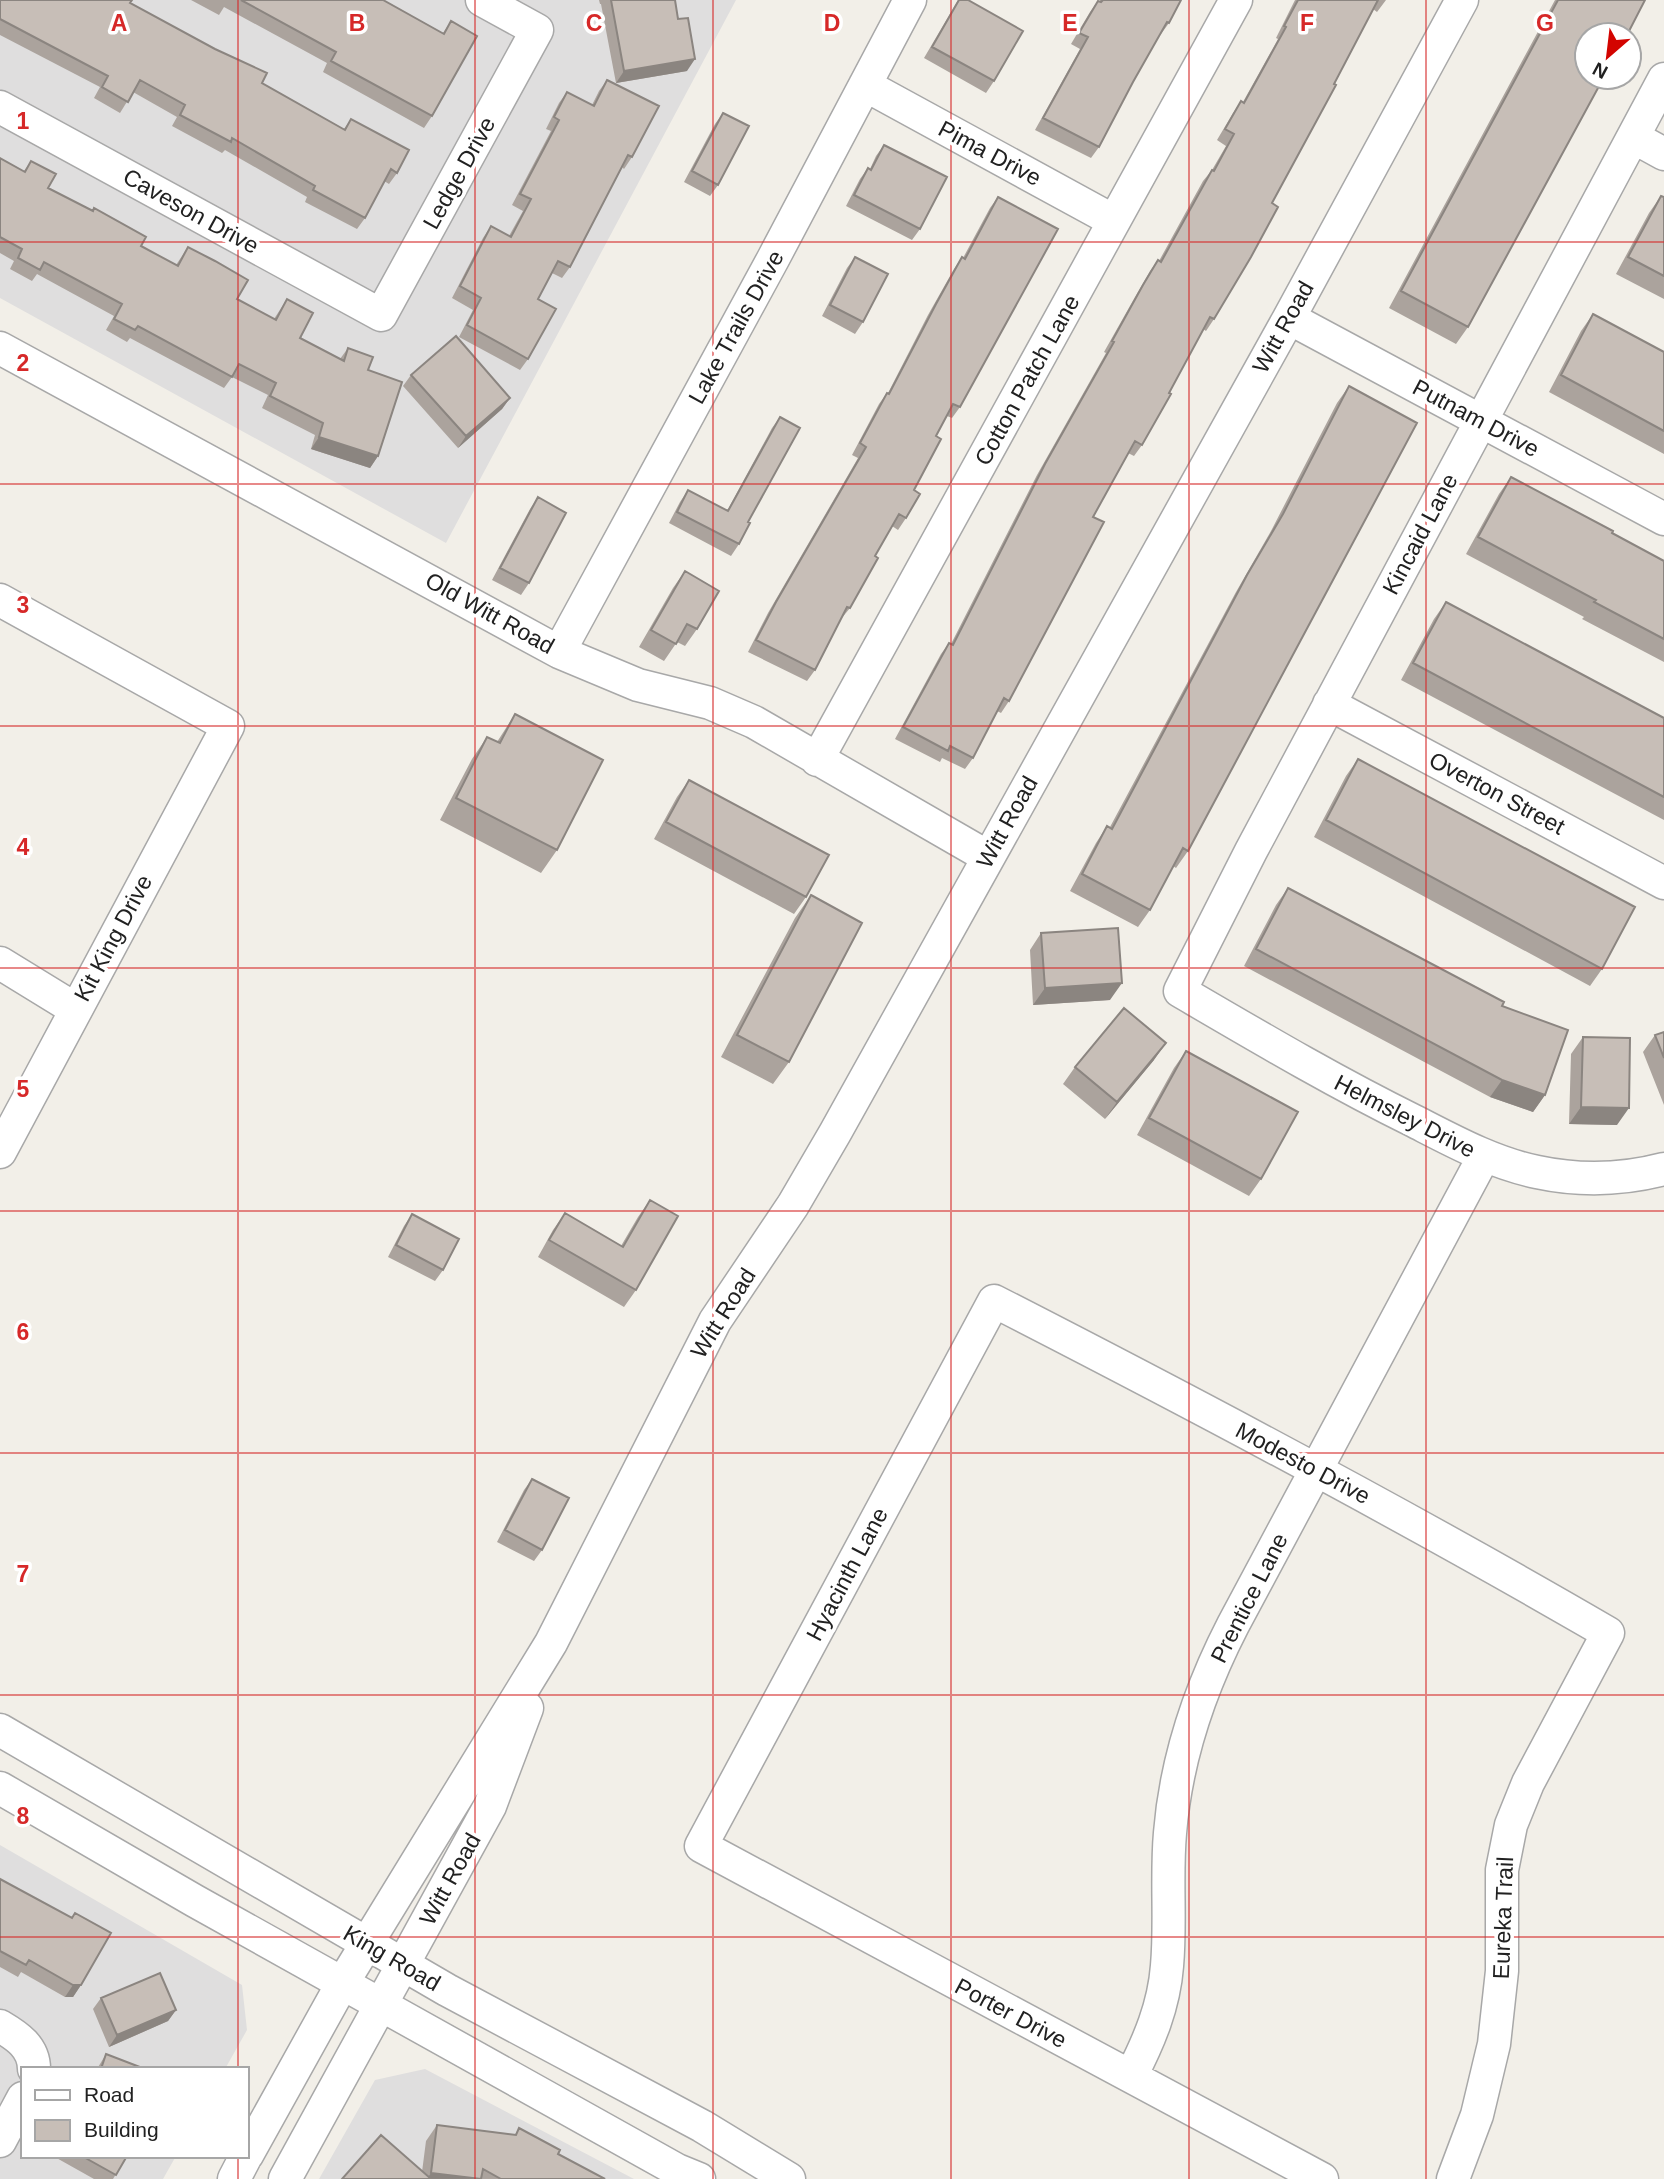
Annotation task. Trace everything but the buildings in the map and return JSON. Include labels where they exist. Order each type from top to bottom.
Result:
[{"type":"street","name":"Ledge Drive","points":[[381,315],[537,30],[482,0]]},
{"type":"street","name":"Lake Trails Drive","points":[[559,652],[773,260],[910,0]]},
{"type":"street","name":"Cotton Patch Lane","points":[[817,760],[1236,0]]},
{"type":"street","name":"Witt Road","points":[[248,2152],[342,1983],[551,1643],[685,1376],[716,1321],[799,1195],[1289,317],[1462,0]]},
{"type":"street","name":"Kincaid Lane","points":[[1180,991],[1329,704],[1664,79]]},
{"type":"street","name":"Pima Drive","points":[[865,85],[1114,221]]},
{"type":"street","name":"Caveson Drive","points":[[0,107],[381,315]]},
{"type":"street","points":[[1633,137],[1664,154]]},
{"type":"street","name":"Putnam Drive","points":[[1289,317],[1664,519]]},
{"type":"street","name":"Old Witt Road","points":[[0,348],[559,652],[638,685],[730,710],[988,857]]},
{"type":"street","name":"Kit King Drive","points":[[0,600],[228,726],[0,1153]]},
{"type":"street","name":"Overton Street","points":[[1329,704],[1664,883]]},
{"type":"street","points":[[0,962],[75,1009]]},
{"type":"street","name":"Helmsley Drive","points":[[1180,991],[1340,1085],[1484,1156],[1510,1166],[1565,1177],[1622,1177],[1657,1171]]},
{"type":"street","name":"Prentice Lane","points":[[1130,2076],[1151,2036],[1164,1990],[1167,1966],[1170,1829],[1182,1759],[1217,1657],[1484,1156]]},
{"type":"street","name":"Modesto Drive","points":[[994,1301],[1316,1469],[1463,1549],[1608,1633]]},
{"type":"street","name":"Hyacinth Lane","points":[[701,1846],[994,1301]]},
{"type":"street","name":"Eureka Trail","points":[[1453,2179],[1478,2115],[1494,2044],[1502,1971],[1502,1870],[1511,1825],[1528,1783],[1608,1633]]},
{"type":"street","name":"Witt Road","points":[[285,2179],[490,1806],[551,1643]]},
{"type":"street","name":"King Road","points":[[0,1730],[403,1964],[702,2126],[789,2179]]},
{"type":"street","name":"King Road","points":[[0,1788],[380,2005],[677,2170],[699,2179]]},
{"type":"street","name":"Porter Drive","points":[[701,1846],[1322,2179]]},
{"type":"street","points":[[0,2026],[23,2041],[34,2063]]},
{"type":"street","points":[[0,2140],[21,2102]]},
{"type":"street","name":"Witt Road","points":[[233,2179],[245,2158]]},
{"type":"shaded area","points":[[0,0],[736,0],[446,543],[0,298]]},
{"type":"shaded area","points":[[0,1845],[242,1985],[247,2030],[226,2067],[21,2067],[21,2158],[175,2158],[163,2179],[0,2179]]},
{"type":"shaded area","points":[[425,2069],[634,2179],[319,2179],[375,2080]]}]
